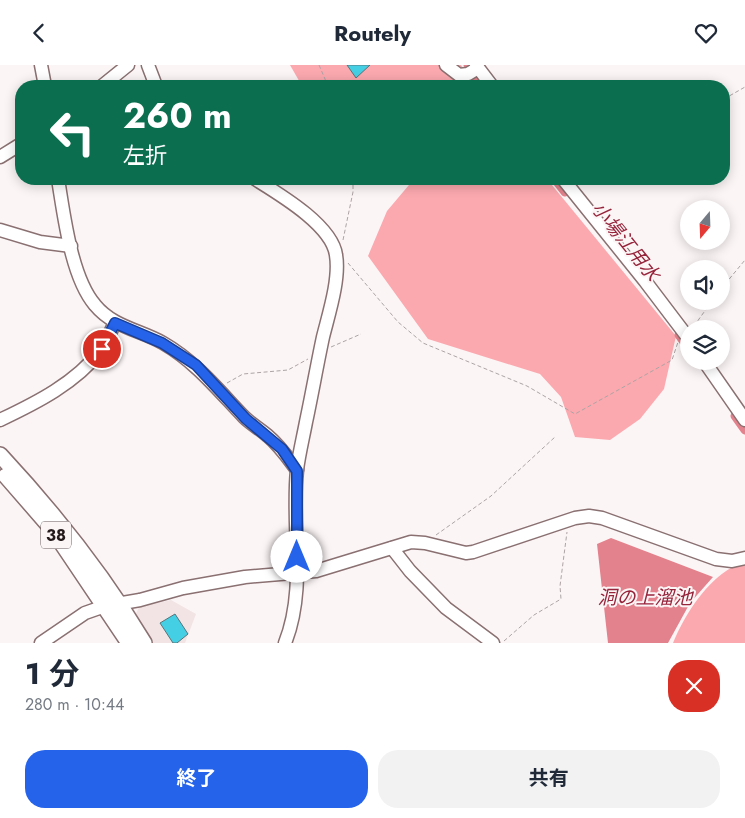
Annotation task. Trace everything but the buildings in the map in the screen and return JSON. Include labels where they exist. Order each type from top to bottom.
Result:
[{"type":"main road","name":"38","points":[[0,455],[61,523],[112,605],[129,643]]},
{"type":"main road","name":"38","points":[[0,470],[53,530],[144,643]]},
{"type":"street","points":[[41,65],[43,80]]},
{"type":"street","points":[[109,80],[128,65]]},
{"type":"street","points":[[148,65],[154,80]]},
{"type":"street","points":[[446,65],[458,75],[474,69],[486,80]]},
{"type":"street","points":[[0,157],[15,148]]},
{"type":"street","points":[[59,185],[71,246],[86,291],[94,305],[115,323],[162,343],[196,365],[246,419],[282,449],[297,471]]},
{"type":"street","points":[[265,185],[289,200],[309,216],[323,230],[338,254],[334,294],[320,353],[297,471],[297,584],[290,630],[285,643]]},
{"type":"street","points":[[568,185],[645,281],[680,334]]},
{"type":"street","points":[[0,230],[40,242],[71,246]]},
{"type":"street","points":[[0,420],[36,403],[69,381],[102,349],[115,323]]},
{"type":"street","points":[[710,370],[745,420]]},
{"type":"street","points":[[40,643],[85,613],[112,605],[170,593],[183,588],[246,577],[297,574],[338,565],[411,543],[425,543],[460,552],[473,552],[589,516],[602,518],[716,559],[732,561],[745,558]]},
{"type":"street","points":[[392,548],[410,571],[446,608],[493,643]]},
{"type":"path","points":[[320,65],[326,80]]},
{"type":"path","points":[[730,96],[745,87]]},
{"type":"path","points":[[353,185],[338,254],[398,322],[423,343],[527,386],[575,414],[672,360],[680,347]]},
{"type":"path","points":[[730,278],[745,260]]},
{"type":"path","points":[[218,388],[244,374],[288,370],[361,334]]},
{"type":"path","points":[[425,543],[491,496],[555,437]]},
{"type":"path","points":[[502,643],[534,615],[561,599],[560,586],[569,521]]},
{"type":"shaded area","points":[[290,65],[461,65],[472,80],[299,80]]},
{"type":"shaded area","points":[[409,185],[552,185],[676,336],[664,389],[640,419],[610,440],[575,437],[561,397],[540,374],[428,339],[368,256],[387,211]]},
{"type":"shaded area","points":[[745,562],[745,643],[673,643],[692,607],[701,595],[722,574]]},
{"type":"shaded area","points":[[171,600],[196,614],[185,643],[151,643],[134,618],[139,607]]},
{"type":"water","name":"洞の上溜池","points":[[611,538],[713,577],[690,603],[668,643],[608,643],[597,544]]},
{"type":"waterway","name":"小場江用水","points":[[468,65],[479,80]]},
{"type":"waterway","name":"小場江用水","points":[[560,185],[565,192]]},
{"type":"waterway","name":"小場江用水","points":[[735,416],[745,430]]},
{"type":"route","points":[[102,349],[115,323],[162,343],[196,365],[246,419],[282,449],[297,471],[297,557]]}]
